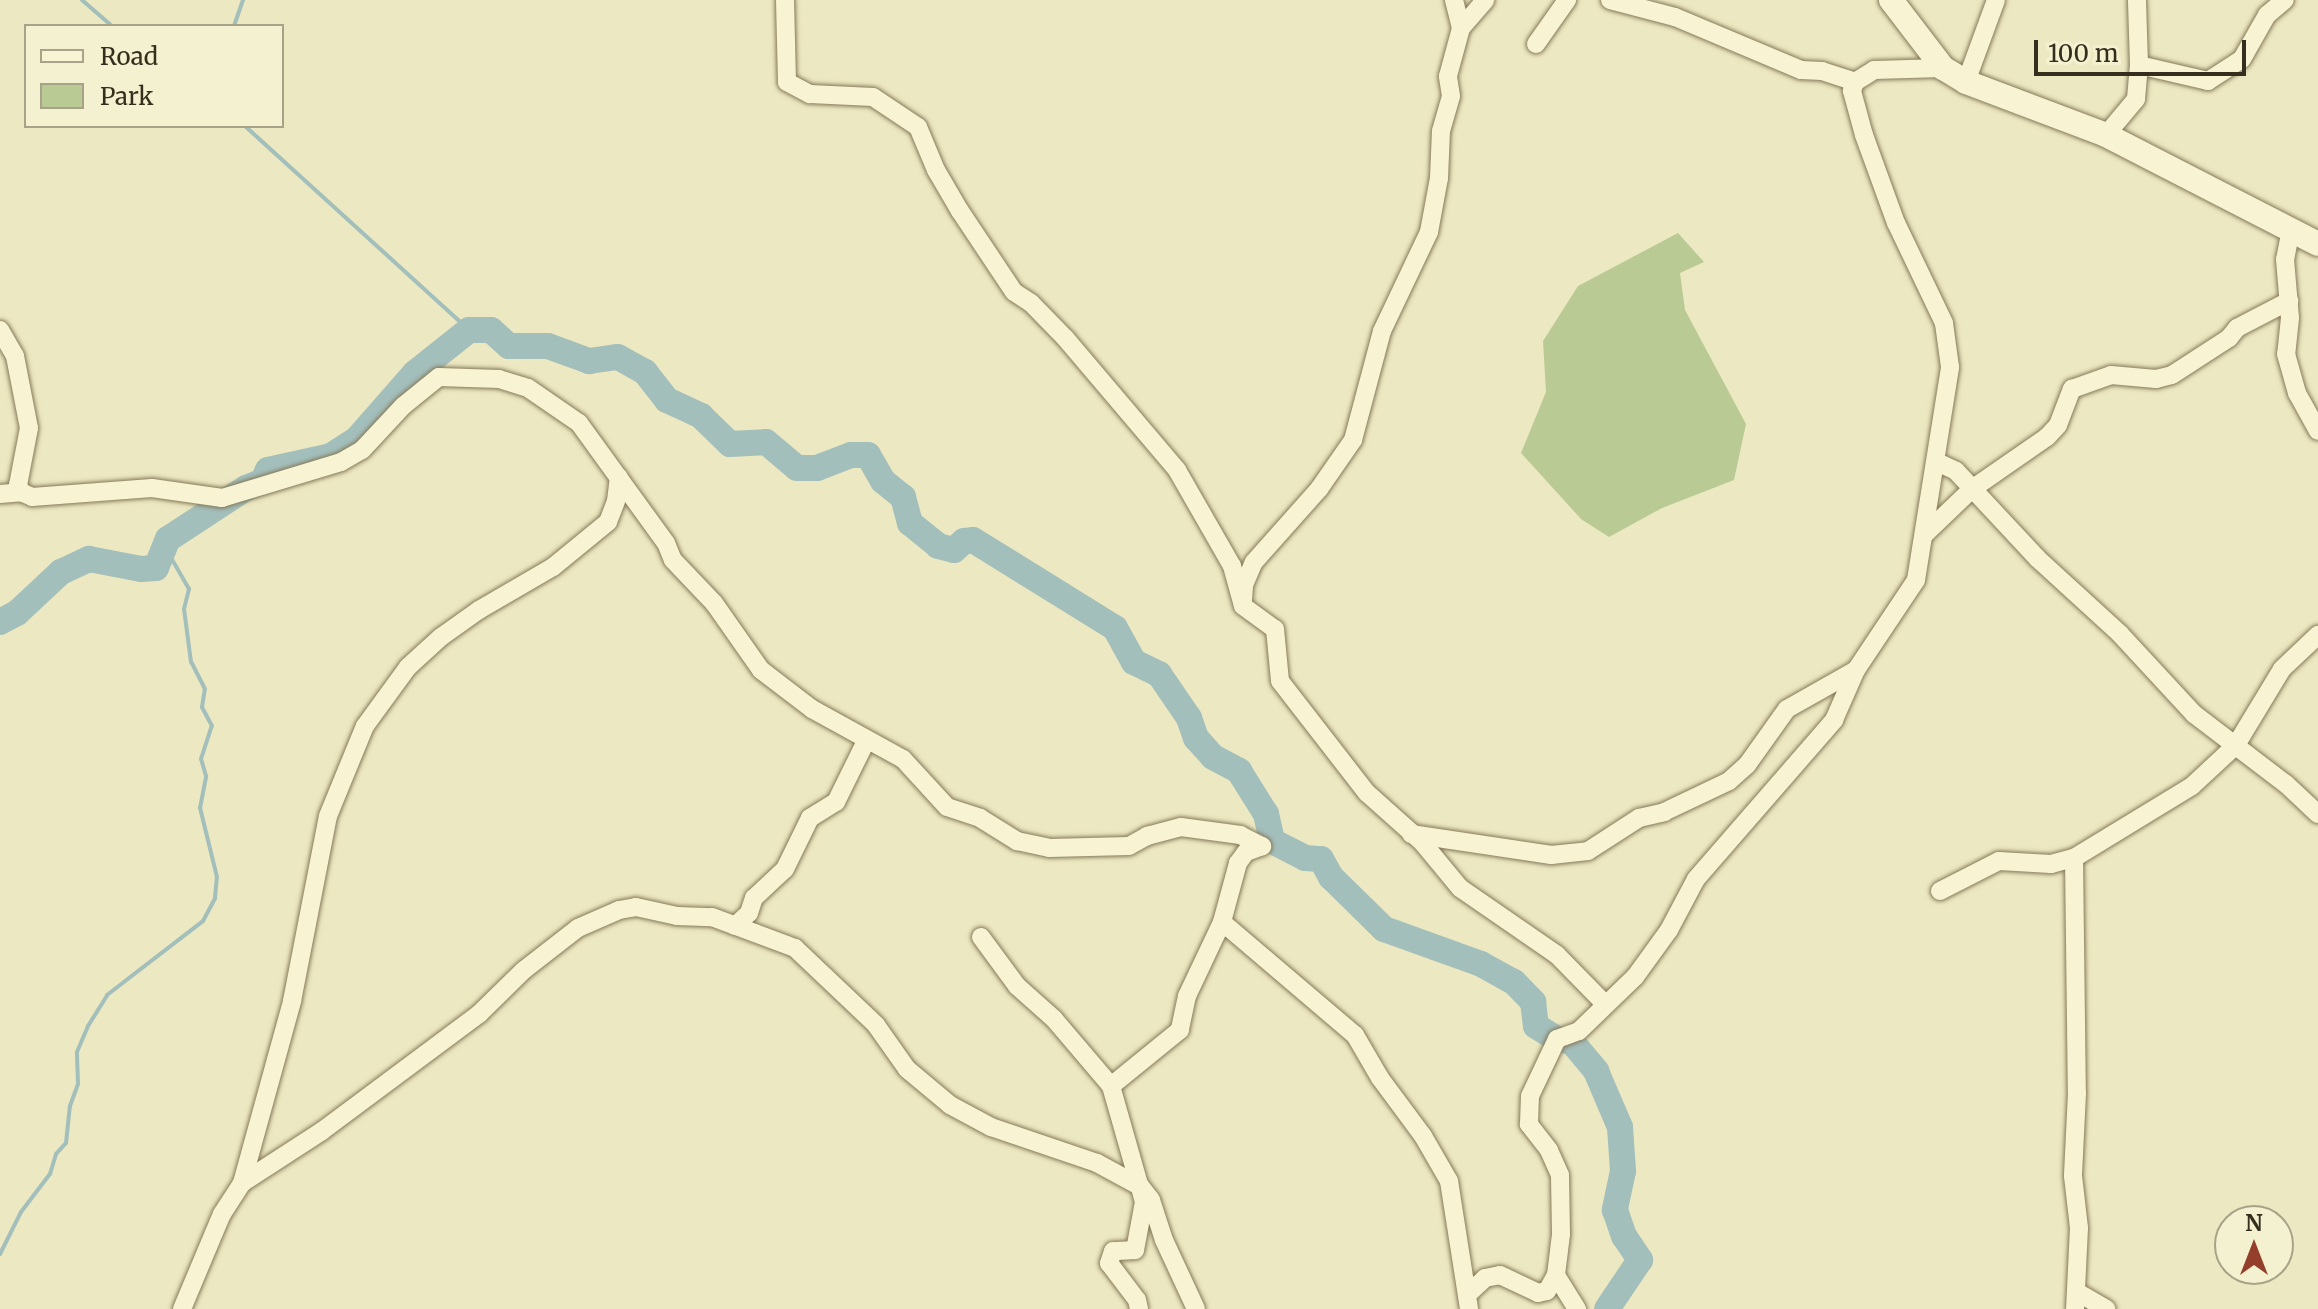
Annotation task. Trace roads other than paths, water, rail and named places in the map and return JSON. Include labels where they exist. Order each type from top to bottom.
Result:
[{"type":"street","points":[[785,0],[787,82],[810,94],[873,97],[918,127],[936,170],[1014,292],[1031,303],[1066,339],[1080,360],[1177,470],[1232,566],[1243,606],[1275,629],[1280,681],[1367,793],[1422,842],[1460,888],[1557,955],[1605,1004]]},
{"type":"street","points":[[1454,0],[1461,28]]},
{"type":"street","points":[[1243,606],[1244,585],[1254,562],[1319,489],[1353,440],[1382,331],[1429,232],[1439,178],[1441,131],[1451,96],[1448,76],[1461,28],[1485,0]]},
{"type":"street","points":[[1536,44],[1567,0]]},
{"type":"street","points":[[1891,0],[1943,68],[1966,82],[2106,135],[2318,244]]},
{"type":"street","points":[[1966,82],[1996,0]]},
{"type":"street","points":[[2106,135],[2136,99],[2139,65],[2137,0]]},
{"type":"street","points":[[2139,65],[2208,81],[2242,59],[2267,15],[2285,0]]},
{"type":"street","points":[[1621,2],[1675,17],[1801,70],[1822,71],[1855,82]]},
{"type":"street","points":[[1468,1302],[1485,1278],[1500,1275],[1538,1293],[1547,1291],[1556,1275],[1561,1234],[1560,1175],[1549,1150],[1529,1124],[1530,1096],[1557,1039],[1579,1031],[1635,977],[1669,930],[1696,879],[1834,720],[1856,670],[1916,580],[1949,375],[1947,338],[1931,291],[1896,223],[1869,150],[1852,91],[1855,82],[1874,70],[1943,68]]},
{"type":"street","points":[[2291,229],[2285,259],[2289,301],[2286,354],[2297,393],[2318,431]]},
{"type":"street","points":[[1925,534],[1972,489],[2047,437],[2058,425],[2072,389],[2111,375],[2156,379],[2172,375],[2229,338],[2237,328],[2289,301]]},
{"type":"street","points":[[0,330],[15,356],[29,428],[18,485],[21,492]]},
{"type":"street","points":[[0,494],[21,492],[32,497],[152,488],[166,493],[222,498],[341,462],[362,450],[439,377],[449,375],[499,379],[550,400],[579,423],[666,543],[673,560],[714,603],[761,670],[794,696],[866,741],[903,759],[947,807],[980,818],[1017,841],[1049,848],[1129,846],[1147,836],[1181,827],[1240,835],[1262,846],[1246,852],[1238,863],[1222,922],[1187,996],[1180,1030],[1111,1086]]},
{"type":"street","points":[[1937,462],[1956,471],[2077,597],[2120,634],[2194,714],[2318,814]]},
{"type":"street","points":[[182,1309],[222,1214],[242,1183],[292,1001],[328,816],[365,726],[408,667],[441,637],[479,610],[566,558],[608,522],[616,501],[619,477]]},
{"type":"street","points":[[1940,891],[1999,861],[2051,864],[2074,858],[2192,786],[2236,745],[2282,669],[2318,635]]},
{"type":"street","points":[[1411,834],[1551,855],[1588,851],[1639,818],[1664,812],[1729,781],[1747,765],[1787,709],[1856,670]]},
{"type":"street","points":[[735,926],[749,913],[754,898],[785,869],[810,818],[836,802],[866,741]]},
{"type":"street","points":[[2074,858],[2077,1093],[2073,1176],[2079,1228],[2076,1301],[2106,1309]]},
{"type":"street","points":[[242,1183],[322,1131],[479,1014],[524,970],[578,928],[619,910],[636,907],[677,916],[712,917],[787,944],[807,958],[876,1025],[907,1069],[950,1105],[991,1127],[1097,1163],[1141,1187],[1151,1200],[1164,1240],[1196,1309]]},
{"type":"street","points":[[1222,922],[1355,1035],[1380,1078],[1423,1136],[1449,1181],[1468,1302]]},
{"type":"street","points":[[981,937],[1017,986],[1054,1019],[1111,1086],[1144,1202],[1135,1250],[1113,1251],[1109,1263],[1137,1300],[1139,1309]]},
{"type":"street","points":[[1556,1275],[1577,1309]]},
{"type":"waterway","points":[[82,0],[110,24]]},
{"type":"waterway","points":[[235,24],[243,0]]},
{"type":"waterway","points":[[247,128],[469,330]]},
{"type":"waterway","points":[[0,622],[17,613],[61,572],[89,559],[141,569],[156,568],[168,539],[246,488],[263,481],[268,470],[331,456],[357,439],[415,373],[469,330],[491,330],[509,346],[548,346],[589,361],[618,357],[645,372],[667,400],[701,416],[730,444],[766,442],[797,468],[817,468],[851,455],[868,455],[883,481],[903,497],[910,523],[938,546],[954,550],[964,541],[973,540],[1115,628],[1134,662],[1159,674],[1189,718],[1196,738],[1213,757],[1239,771],[1266,814],[1272,841],[1305,858],[1321,859],[1331,877],[1384,929],[1481,964],[1514,982],[1533,1002],[1536,1026],[1557,1039],[1572,1042],[1596,1071],[1620,1127],[1623,1171],[1615,1210],[1624,1236],[1640,1260],[1607,1309]]},
{"type":"waterway","points":[[0,1254],[21,1212],[50,1174],[56,1154],[66,1143],[70,1106],[78,1084],[77,1052],[88,1026],[107,995],[203,921],[215,898],[217,877],[200,808],[206,776],[201,759],[212,726],[202,707],[205,689],[191,662],[184,609],[189,589],[166,549]]}]
